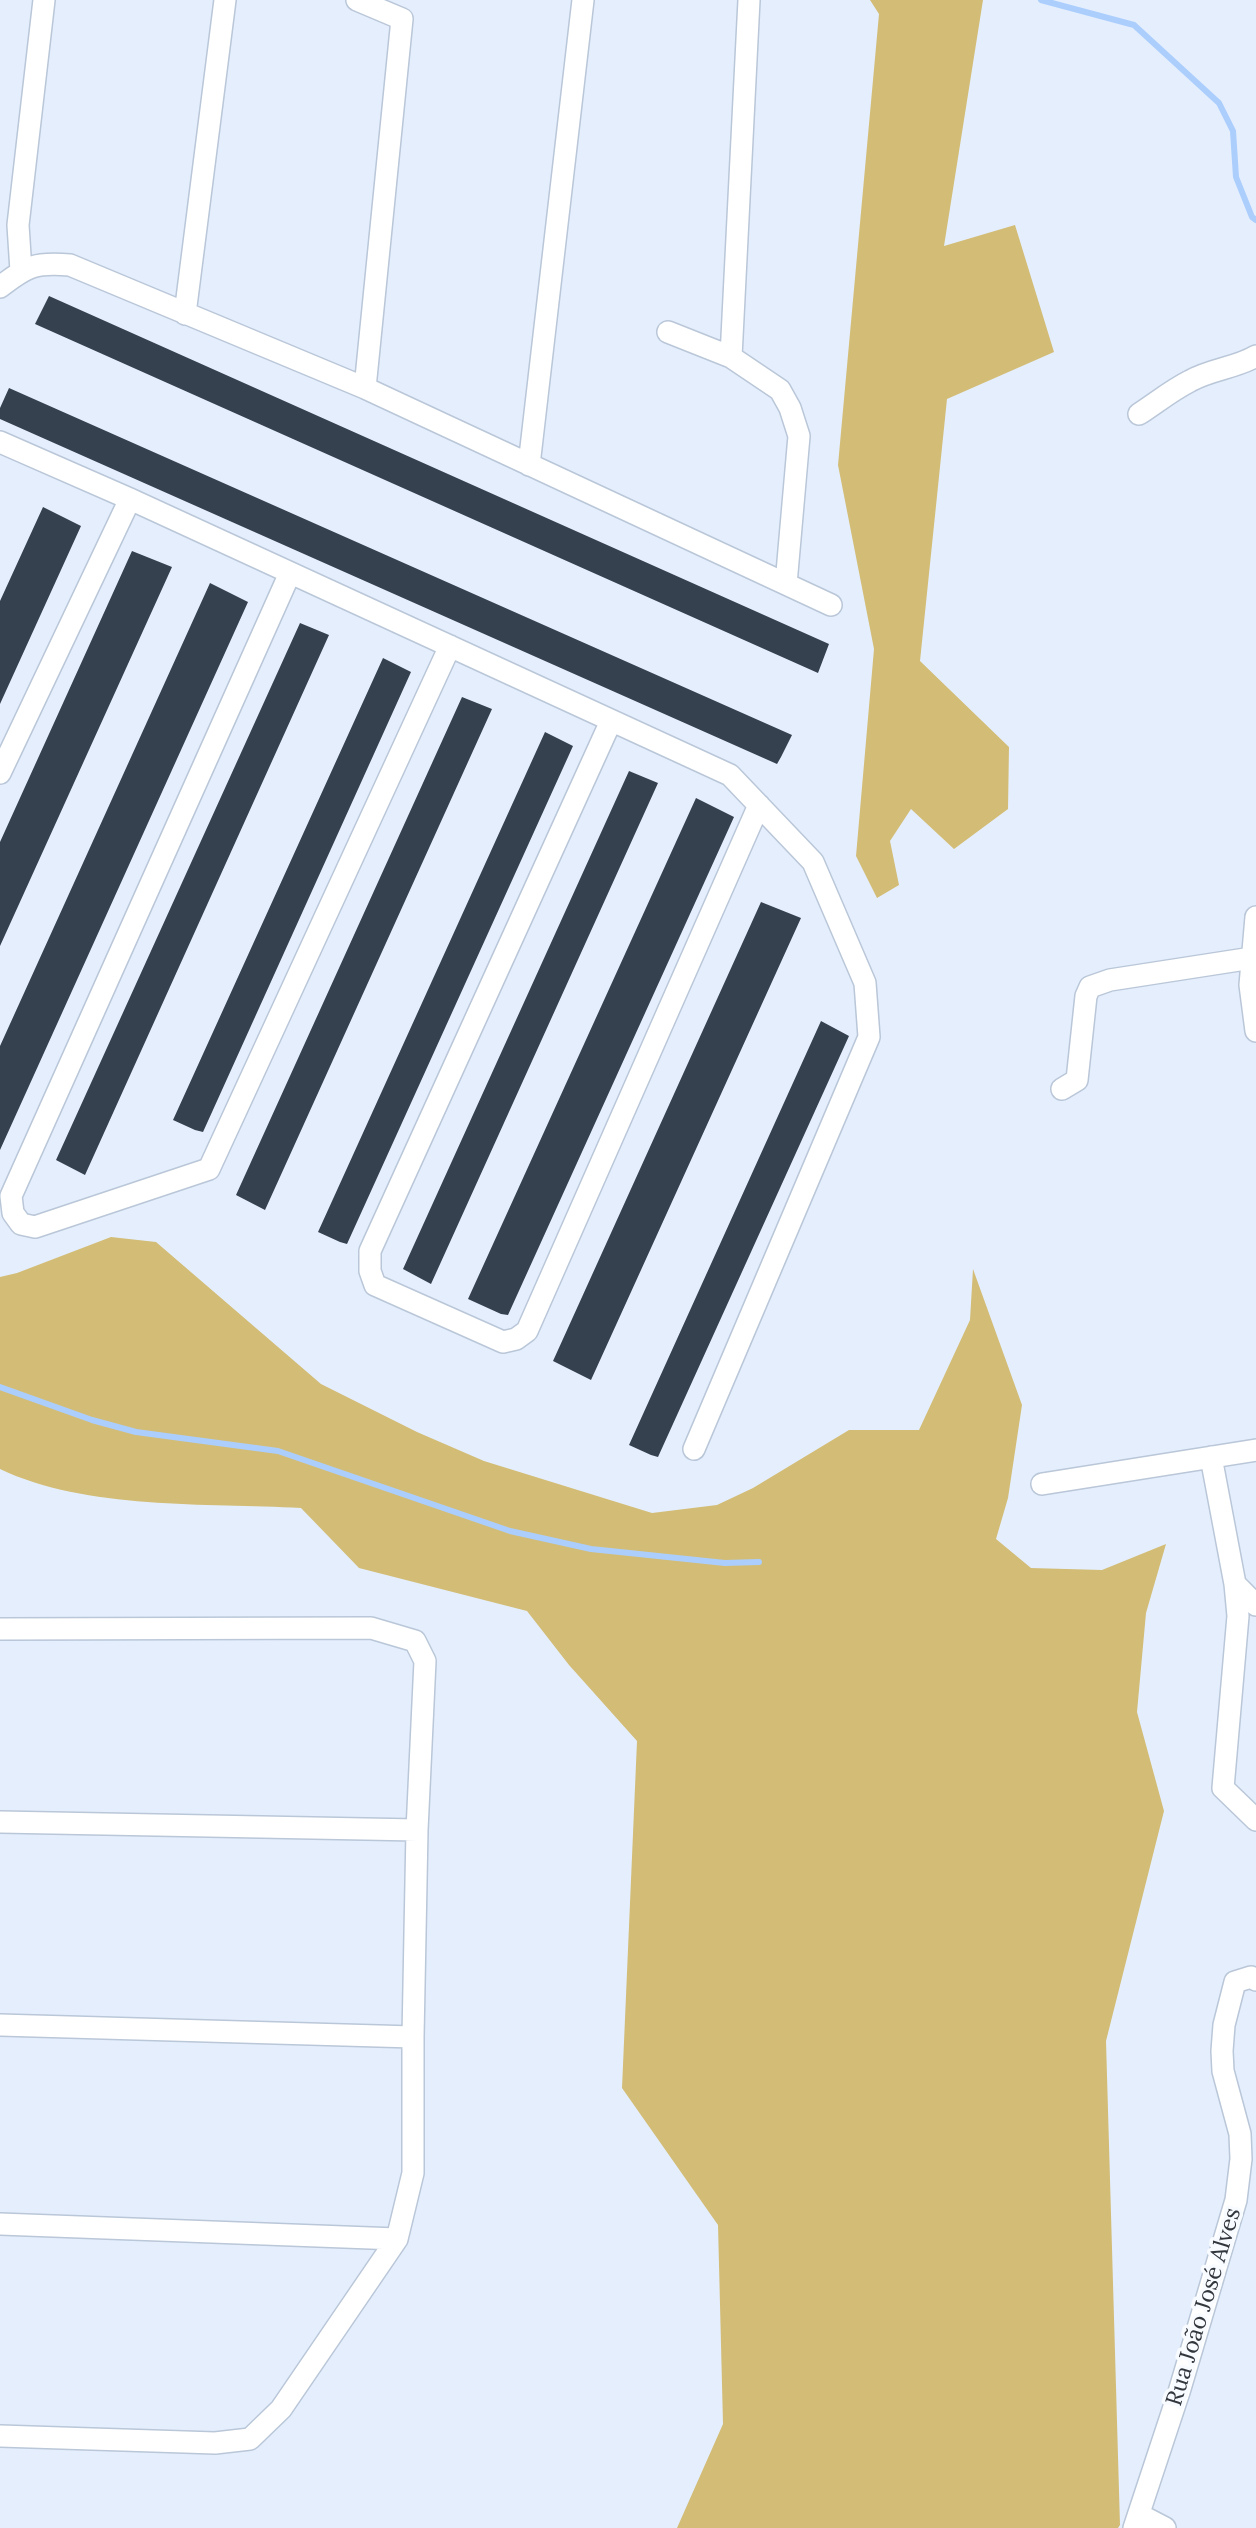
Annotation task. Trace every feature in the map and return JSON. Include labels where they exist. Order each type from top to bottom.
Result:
[{"type":"street","points":[[21,271],[18,225],[44,0]]},
{"type":"street","points":[[185,314],[225,0]]},
{"type":"street","points":[[357,0],[402,19],[365,388]]},
{"type":"street","points":[[529,465],[583,0]]},
{"type":"street","points":[[731,357],[750,0]]},
{"type":"street","points":[[0,287],[21,271],[44,262],[70,265],[365,388],[831,605]]},
{"type":"street","points":[[668,332],[731,357],[780,390],[790,408],[799,436],[786,584]]},
{"type":"street","points":[[1139,414],[1190,380],[1217,369],[1247,362],[1256,356]]},
{"type":"street","points":[[0,442],[730,775],[813,862],[865,983],[869,1037],[694,1449]]},
{"type":"street","points":[[0,773],[130,499]]},
{"type":"street","points":[[290,573],[11,1196],[13,1213],[21,1224],[35,1227],[209,1169],[450,646]]},
{"type":"street","points":[[611,720],[370,1251],[370,1271],[376,1286],[503,1342],[516,1339],[527,1331],[759,805]]},
{"type":"street","points":[[1256,917],[1250,985],[1256,1031]]},
{"type":"street","points":[[1062,1089],[1077,1080],[1086,996],[1090,987],[1110,980],[1252,958]]},
{"type":"street","points":[[1042,1484],[1256,1450]]},
{"type":"street","points":[[1211,1457],[1235,1584],[1238,1616],[1223,1788],[1256,1820]]},
{"type":"street","points":[[1235,1584],[1256,1605]]},
{"type":"street","points":[[0,1629],[372,1628],[415,1641],[425,1661],[417,1830],[413,2173],[397,2239],[281,2409],[250,2439],[215,2443],[0,2437]]},
{"type":"street","points":[[0,1822],[417,1830]]},
{"type":"street","name":"Rua João José Alves","points":[[1137,2521],[1236,2200],[1241,2159],[1240,2134],[1223,2071],[1224,2025],[1234,1982],[1251,1977],[1256,1980]]},
{"type":"street","points":[[0,2025],[413,2038]]},
{"type":"street","points":[[0,2224],[397,2239]]},
{"type":"street","points":[[1137,2521],[1165,2528]]},
{"type":"shaded area","points":[[870,0],[983,0],[944,246],[1015,225],[1054,352],[947,399],[920,661],[1009,747],[1008,809],[954,849],[911,809],[890,841],[899,885],[877,898],[856,856],[874,649],[838,465],[879,14]]},
{"type":"shaded area","points":[[111,1237],[156,1242],[321,1384],[417,1432],[484,1461],[652,1513],[717,1505],[753,1488],[849,1430],[919,1430],[970,1320],[973,1269],[1022,1405],[1008,1498],[996,1539],[1031,1568],[1102,1570],[1166,1544],[1146,1613],[1137,1712],[1164,1811],[1106,2041],[1118,2528],[677,2528],[723,2424],[718,2225],[622,2088],[637,1741],[569,1665],[527,1611],[359,1568],[301,1508],[108,1498],[70,1492],[0,1469],[0,1277]]},
{"type":"building","points":[[49,296],[829,644],[818,673],[35,324]]},
{"type":"building","points":[[9,388],[792,735],[777,764],[0,419],[0,408]]},
{"type":"building","points":[[43,507],[81,526],[0,704],[0,601]]},
{"type":"building","points":[[132,551],[172,567],[0,946],[0,842]]},
{"type":"building","points":[[210,583],[248,602],[0,1150],[0,1046]]},
{"type":"building","points":[[300,623],[329,635],[85,1175],[56,1160]]},
{"type":"building","points":[[383,658],[411,672],[203,1132],[195,1130],[173,1120]]},
{"type":"building","points":[[462,697],[492,709],[265,1210],[236,1195]]},
{"type":"building","points":[[545,732],[573,746],[347,1244],[340,1242],[318,1232]]},
{"type":"building","points":[[629,771],[658,783],[431,1284],[403,1269]]},
{"type":"building","points":[[696,798],[734,817],[508,1315],[501,1314],[468,1299]]},
{"type":"building","points":[[761,902],[801,918],[591,1380],[553,1361]]},
{"type":"building","points":[[821,1021],[849,1036],[658,1457],[651,1455],[629,1445]]},
{"type":"waterway","points":[[1041,0],[1134,25],[1219,103],[1233,131],[1236,177],[1252,217],[1256,220]]},
{"type":"waterway","points":[[0,1387],[92,1420],[136,1432],[278,1451],[510,1531],[591,1549],[725,1563],[759,1562]]}]
